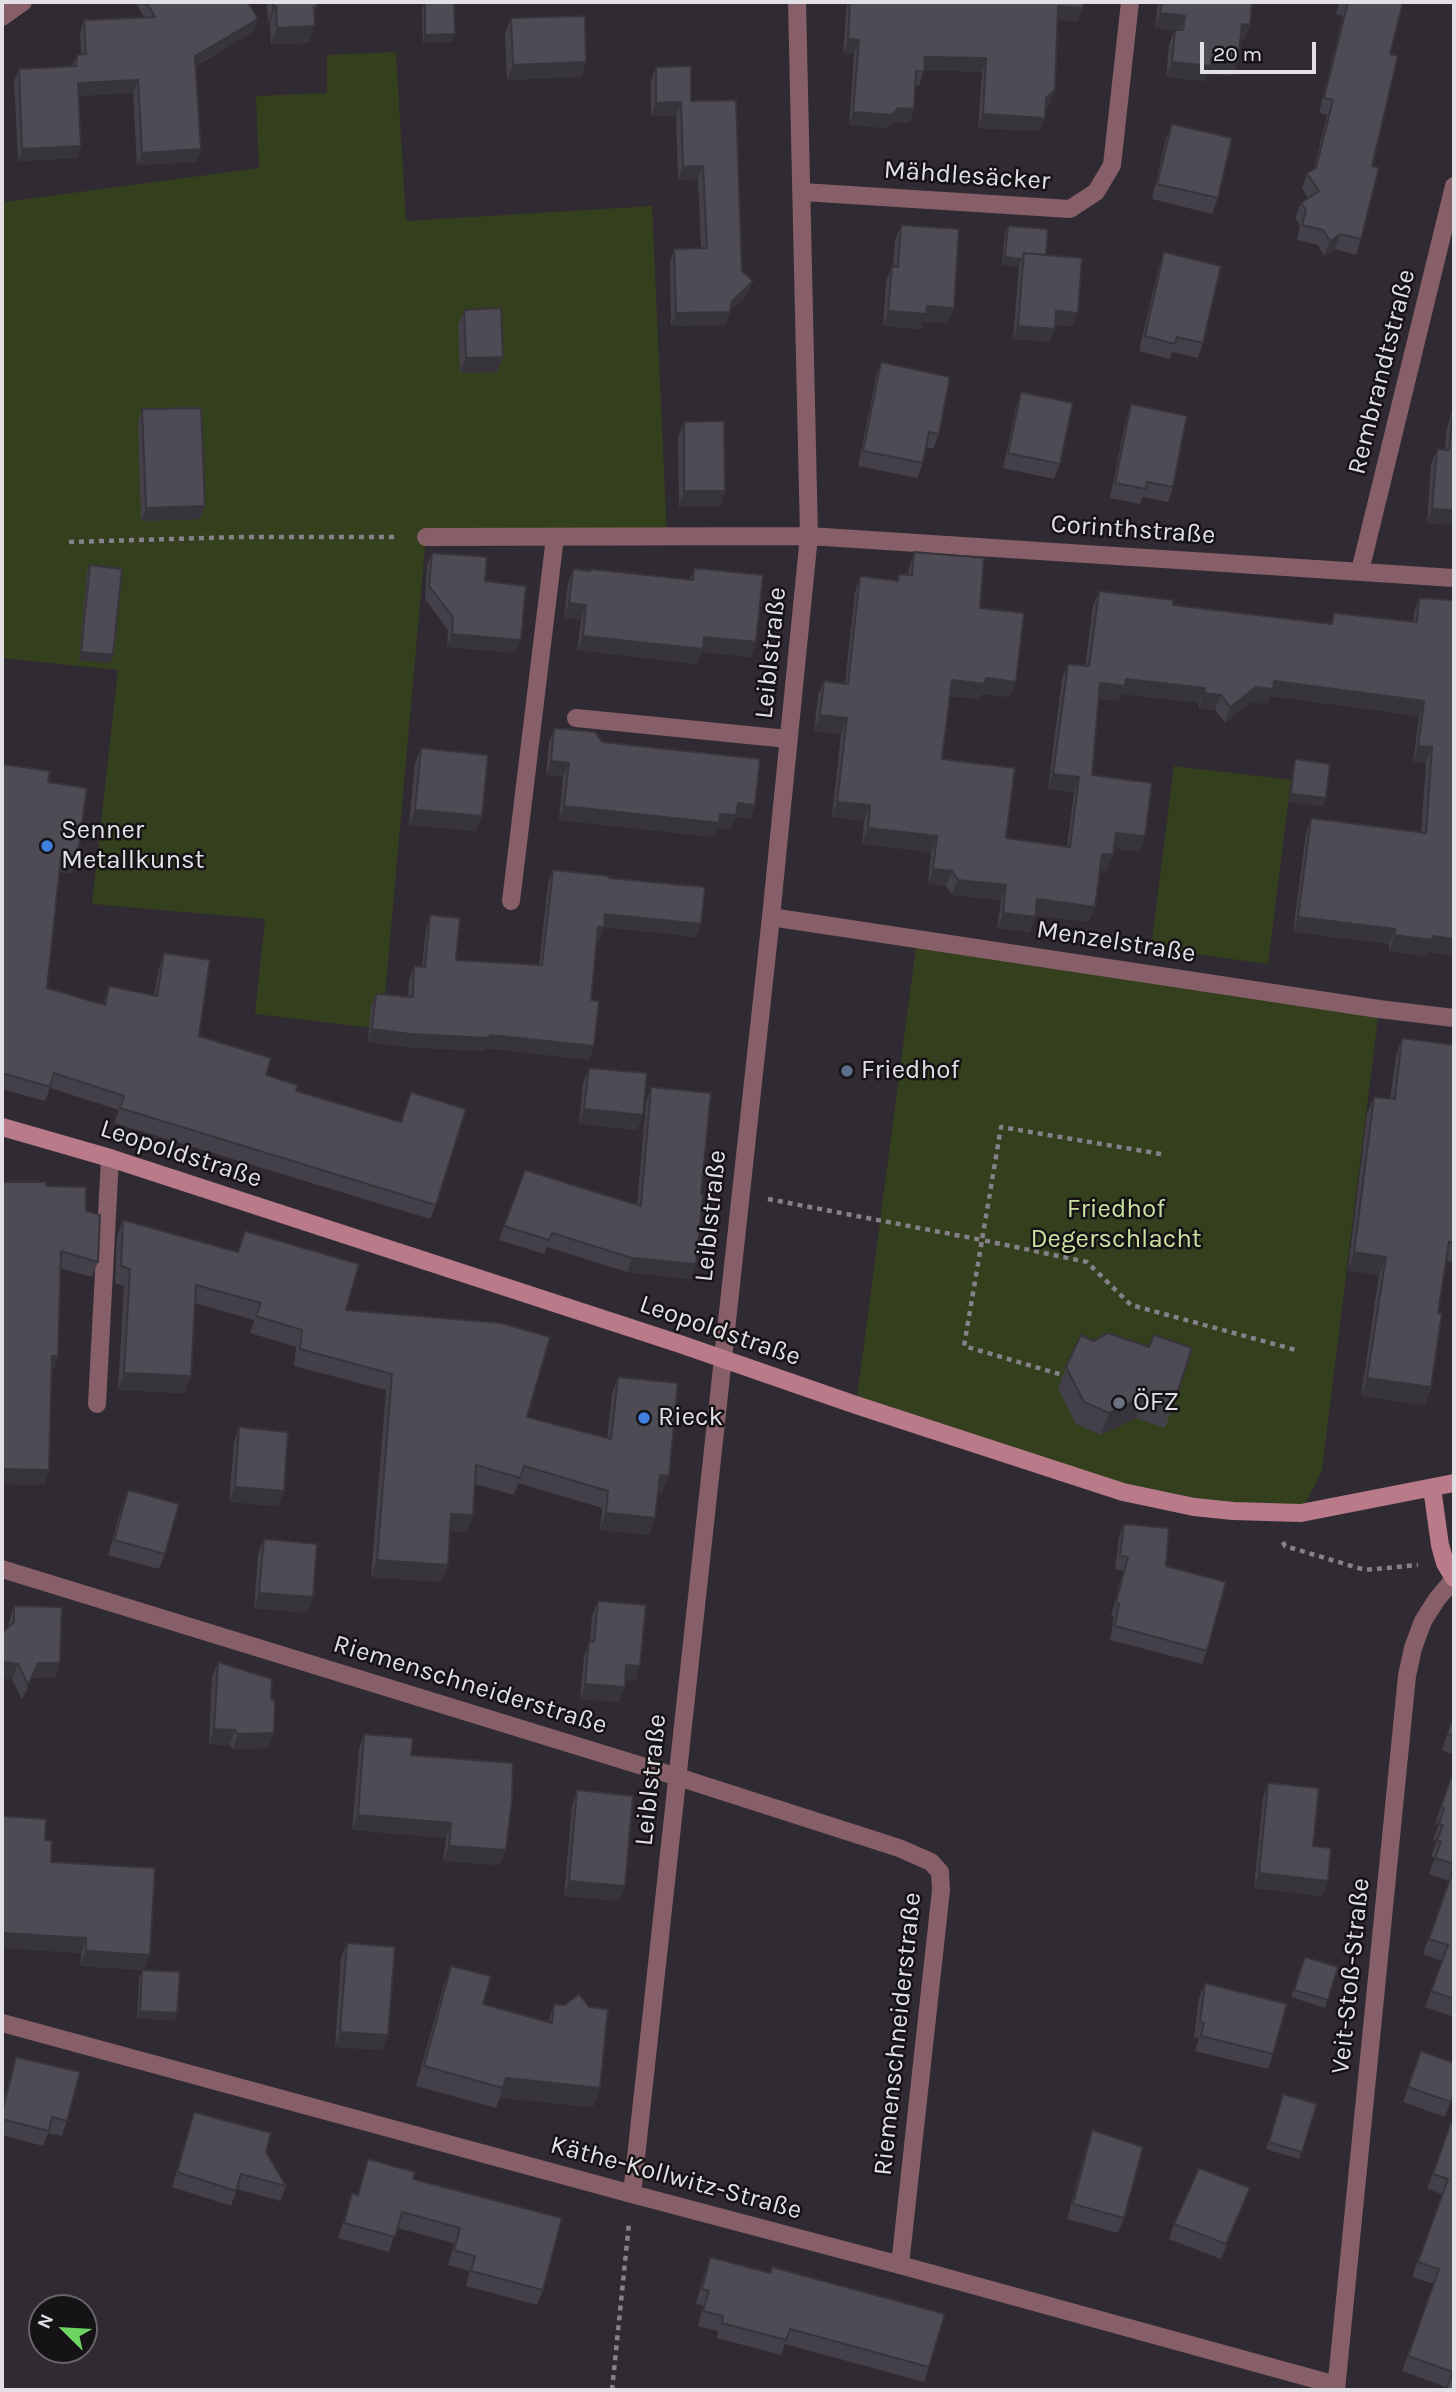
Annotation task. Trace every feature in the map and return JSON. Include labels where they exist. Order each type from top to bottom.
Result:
[{"type":"street","points":[[2,17],[23,2]]},
{"type":"street","name":"Leiblstraße","points":[[632,2194],[771,917],[809,536],[797,2]]},
{"type":"street","name":"Mähdlesäcker","points":[[803,192],[1070,209],[1096,192],[1112,165],[1130,2]]},
{"type":"street","name":"Rembrandtstraße","points":[[1360,571],[1454,186]]},
{"type":"street","points":[[426,537],[809,536]]},
{"type":"street","name":"Corinthstraße","points":[[809,536],[1454,578]]},
{"type":"street","points":[[511,901],[555,537]]},
{"type":"street","points":[[576,718],[789,739]]},
{"type":"street","name":"Menzelstraße","points":[[771,917],[1454,1018]]},
{"type":"street","name":"Leopoldstraße","points":[[2,1127],[110,1158],[654,1335],[1123,1492],[1194,1507],[1301,1513],[1454,1483]]},
{"type":"street","points":[[97,1404],[110,1158]]},
{"type":"street","points":[[1432,1488],[1440,1545],[1451,1573]]},
{"type":"street","name":"Riemenschneiderstraße","points":[[2,1569],[678,1777],[898,1848],[931,1862],[940,1872],[941,1890],[900,2265]]},
{"type":"street","name":"Veit-Stoß-Straße","points":[[1336,2388],[1407,1676],[1423,1621],[1451,1573]]},
{"type":"street","name":"Käthe-Kollwitz-Straße","points":[[2,2023],[900,2265],[1336,2388]]},
{"type":"path","points":[[69,542],[240,537],[426,537]]},
{"type":"path","points":[[1066,1376],[964,1346],[1001,1127],[1161,1154]]},
{"type":"path","points":[[740,1194],[1087,1262],[1131,1305],[1296,1350]]},
{"type":"path","points":[[1267,1513],[1285,1546],[1365,1570],[1451,1573]]},
{"type":"path","points":[[612,2390],[632,2194]]},
{"type":"green space","points":[[396,52],[406,221],[652,206],[667,537],[426,537],[382,1029],[255,1014],[265,919],[92,904],[118,670],[2,658],[2,170],[5,202],[259,168],[256,96],[327,93],[327,55]]},
{"type":"green space","points":[[1174,766],[1291,780],[1268,964],[1151,948]]},
{"type":"green space","name":"Friedhof Degerschlacht","points":[[917,939],[1379,1009],[1322,1470],[1301,1513],[1194,1507],[856,1405]]},
{"type":"building","points":[[146,2],[248,2],[258,19],[195,56],[201,149],[142,153],[138,80],[78,83],[81,146],[22,149],[19,69],[76,66],[77,55],[86,54],[84,20],[155,17]]},
{"type":"building","points":[[273,2],[317,2],[317,7],[314,7],[315,26],[277,28],[276,6],[273,7]]},
{"type":"building","points":[[425,2],[454,2],[455,34],[425,35]]},
{"type":"building","points":[[850,2],[1083,2],[1083,8],[1058,6],[1055,90],[1046,98],[1045,118],[983,114],[986,58],[925,57],[924,72],[916,71],[914,109],[898,108],[892,115],[853,112],[859,40],[848,39]]},
{"type":"building","points":[[1162,2],[1252,2],[1250,25],[1242,24],[1238,61],[1211,59],[1211,66],[1172,62],[1175,30],[1183,30],[1185,16],[1160,13]]},
{"type":"building","points":[[1348,2],[1403,2],[1390,54],[1398,56],[1372,166],[1379,168],[1361,239],[1340,234],[1330,241],[1323,230],[1302,225],[1306,210],[1301,203],[1319,191],[1307,173],[1316,168],[1333,100],[1324,98]]},
{"type":"building","points":[[585,16],[586,62],[513,65],[511,18]]},
{"type":"building","points":[[691,66],[691,101],[736,100],[742,271],[753,281],[732,301],[730,312],[676,313],[674,249],[707,248],[703,166],[683,167],[681,102],[656,103],[656,67]]},
{"type":"building","points":[[1172,124],[1232,138],[1218,198],[1157,184]]},
{"type":"building","points":[[901,225],[959,229],[954,308],[927,306],[926,314],[888,311],[892,266],[898,267]]},
{"type":"building","points":[[1008,226],[1048,229],[1046,255],[1024,253],[1022,259],[1005,257]]},
{"type":"building","points":[[1164,252],[1221,266],[1203,343],[1177,337],[1175,344],[1145,336]]},
{"type":"building","points":[[1024,253],[1082,258],[1078,313],[1056,311],[1055,329],[1018,326]]},
{"type":"building","points":[[501,308],[503,357],[466,358],[464,310]]},
{"type":"building","points":[[881,362],[950,377],[939,434],[929,432],[923,463],[863,451]]},
{"type":"building","points":[[1021,392],[1073,403],[1060,464],[1008,453]]},
{"type":"building","points":[[1131,404],[1187,416],[1173,487],[1147,482],[1146,489],[1115,483]]},
{"type":"building","points":[[201,408],[205,506],[146,508],[142,409]]},
{"type":"building","points":[[1454,409],[1454,510],[1432,509],[1437,449],[1449,450]]},
{"type":"building","points":[[724,421],[725,491],[684,491],[684,422]]},
{"type":"building","points":[[914,552],[984,558],[980,608],[1024,613],[1016,682],[986,678],[985,684],[952,680],[942,759],[1015,768],[1006,838],[1070,847],[1079,777],[1053,774],[1068,664],[1089,666],[1099,591],[1173,600],[1173,605],[1332,624],[1334,613],[1417,622],[1419,598],[1454,600],[1454,939],[1433,936],[1432,940],[1394,935],[1395,929],[1298,917],[1311,818],[1426,833],[1432,747],[1418,746],[1424,701],[1274,681],[1273,689],[1256,687],[1230,707],[1221,695],[1204,693],[1205,688],[1126,679],[1125,686],[1100,683],[1092,775],[1152,783],[1145,836],[1116,833],[1113,855],[1102,854],[1095,907],[1037,899],[1035,917],[1003,913],[1006,885],[958,880],[952,871],[933,869],[937,836],[868,828],[870,805],[837,802],[847,718],[820,715],[824,681],[848,684],[860,576],[898,581],[899,574],[912,575]]},
{"type":"building","points":[[432,553],[487,557],[485,581],[526,586],[521,640],[452,634],[453,617],[429,586]]},
{"type":"building","points":[[90,565],[122,569],[113,655],[81,652]]},
{"type":"building","points":[[694,568],[763,575],[756,642],[704,637],[703,649],[583,636],[586,605],[569,603],[573,569],[693,580]]},
{"type":"building","points":[[554,728],[595,732],[602,742],[760,759],[755,805],[738,803],[736,815],[720,814],[719,823],[564,806],[569,763],[551,761]]},
{"type":"building","points":[[421,748],[488,755],[482,816],[415,810]]},
{"type":"building","points":[[1295,759],[1330,764],[1326,798],[1291,794]]},
{"type":"building","points":[[2,764],[50,771],[48,782],[87,788],[77,859],[61,857],[47,988],[105,1005],[109,986],[157,996],[164,953],[210,960],[199,1036],[271,1058],[266,1075],[298,1085],[296,1091],[401,1122],[411,1092],[466,1109],[436,1205],[120,1108],[124,1096],[54,1073],[50,1087],[2,1073]]},
{"type":"building","points":[[553,870],[705,887],[701,924],[605,914],[604,927],[598,927],[591,1000],[599,1001],[594,1046],[490,1035],[489,1038],[410,1034],[372,1029],[376,994],[413,997],[414,966],[425,967],[430,915],[460,918],[456,960],[542,965]]},
{"type":"building","points":[[1402,1038],[1454,1045],[1454,1243],[1449,1242],[1438,1313],[1442,1313],[1431,1387],[1367,1378],[1386,1257],[1354,1252],[1374,1097],[1395,1099]]},
{"type":"building","points":[[589,1068],[647,1073],[643,1115],[584,1109]]},
{"type":"building","points":[[651,1087],[711,1093],[696,1264],[632,1258],[552,1233],[549,1240],[504,1226],[525,1170],[641,1206]]},
{"type":"building","points":[[2,1182],[46,1182],[46,1186],[86,1187],[86,1211],[100,1215],[98,1262],[61,1251],[58,1356],[52,1356],[49,1470],[2,1469]]},
{"type":"building","points":[[123,1220],[238,1252],[245,1231],[359,1264],[346,1310],[501,1323],[550,1337],[527,1417],[611,1439],[618,1377],[678,1383],[669,1476],[660,1475],[655,1518],[606,1513],[608,1491],[524,1466],[520,1478],[476,1465],[473,1515],[451,1514],[448,1565],[377,1560],[392,1374],[300,1349],[302,1330],[256,1316],[261,1303],[196,1285],[191,1376],[124,1373],[130,1269],[121,1266]]},
{"type":"building","name":"ÖFZ","points":[[1108,1333],[1149,1347],[1154,1335],[1192,1348],[1173,1406],[1144,1396],[1109,1413],[1084,1402],[1066,1367],[1081,1335],[1093,1341]]},
{"type":"building","points":[[239,1427],[288,1432],[284,1491],[235,1487]]},
{"type":"building","points":[[128,1490],[179,1504],[165,1554],[114,1540]]},
{"type":"building","points":[[1124,1524],[1169,1528],[1166,1566],[1226,1582],[1207,1651],[1115,1626],[1119,1604],[1116,1602],[1128,1557],[1120,1556]]},
{"type":"building","points":[[264,1539],[317,1544],[313,1597],[259,1593]]},
{"type":"building","points":[[598,1601],[646,1605],[640,1666],[626,1665],[625,1687],[585,1684],[589,1641],[594,1642]]},
{"type":"building","points":[[14,1606],[62,1607],[60,1663],[38,1663],[28,1685],[18,1664],[2,1662],[2,1633],[14,1622]]},
{"type":"building","points":[[218,1662],[272,1679],[271,1698],[275,1702],[274,1733],[238,1734],[235,1730],[214,1729]]},
{"type":"building","points":[[1454,1715],[1454,1737],[1447,1734]]},
{"type":"building","points":[[364,1734],[413,1738],[411,1755],[513,1763],[506,1850],[449,1846],[451,1823],[358,1815]]},
{"type":"building","points":[[1454,1769],[1454,1864],[1435,1858],[1441,1842],[1437,1840],[1443,1825],[1439,1824],[1444,1808],[1441,1807]]},
{"type":"building","points":[[1268,1783],[1319,1788],[1313,1846],[1331,1848],[1328,1881],[1259,1873]]},
{"type":"building","points":[[577,1790],[633,1796],[625,1886],[569,1881]]},
{"type":"building","points":[[2,1816],[46,1819],[45,1840],[52,1841],[51,1862],[155,1868],[150,1955],[86,1951],[86,1938],[2,1933]]},
{"type":"building","points":[[1454,1867],[1454,1999],[1431,1991],[1448,1945],[1429,1939]]},
{"type":"building","points":[[347,1943],[395,1947],[388,2035],[340,2032]]},
{"type":"building","points":[[1305,1957],[1338,1967],[1328,2000],[1294,1990]]},
{"type":"building","points":[[451,1966],[491,1976],[483,2004],[552,2023],[554,2004],[565,2005],[579,1994],[589,2007],[608,2009],[600,2088],[506,2078],[503,2088],[424,2066]]},
{"type":"building","points":[[142,1970],[180,1972],[177,2013],[140,2011]]},
{"type":"building","points":[[1205,1983],[1287,2004],[1273,2054],[1201,2036]]},
{"type":"building","points":[[1421,2051],[1454,2063],[1454,2092],[1451,2102],[1408,2087]]},
{"type":"building","points":[[16,2057],[80,2072],[67,2121],[52,2117],[49,2131],[2,2119]]},
{"type":"building","points":[[1283,2094],[1317,2104],[1302,2152],[1269,2142]]},
{"type":"building","points":[[194,2112],[271,2133],[266,2152],[286,2186],[241,2174],[236,2191],[177,2172]]},
{"type":"building","points":[[1451,2122],[1454,2123],[1454,2390],[1446,2390],[1453,2372],[1408,2356],[1439,2269],[1418,2262],[1448,2179],[1433,2174]]},
{"type":"building","points":[[1092,2130],[1143,2147],[1124,2218],[1073,2204]]},
{"type":"building","points":[[368,2159],[415,2172],[413,2179],[562,2218],[543,2290],[471,2271],[475,2256],[454,2250],[460,2228],[402,2212],[395,2237],[344,2223],[352,2193],[358,2195]]},
{"type":"building","points":[[1199,2168],[1250,2188],[1226,2244],[1174,2224]]},
{"type":"building","points":[[710,2257],[770,2273],[772,2267],[945,2314],[929,2367],[790,2329],[786,2340],[722,2323],[723,2316],[703,2311],[709,2291],[702,2289]]},
{"type":"place","name":"Senner Metallkunst","points":[[47,846]]},
{"type":"place","name":"Friedhof","points":[[847,1071]]},
{"type":"place","name":"ÖFZ","points":[[1119,1403]]},
{"type":"place","name":"Rieck","points":[[644,1418]]}]
